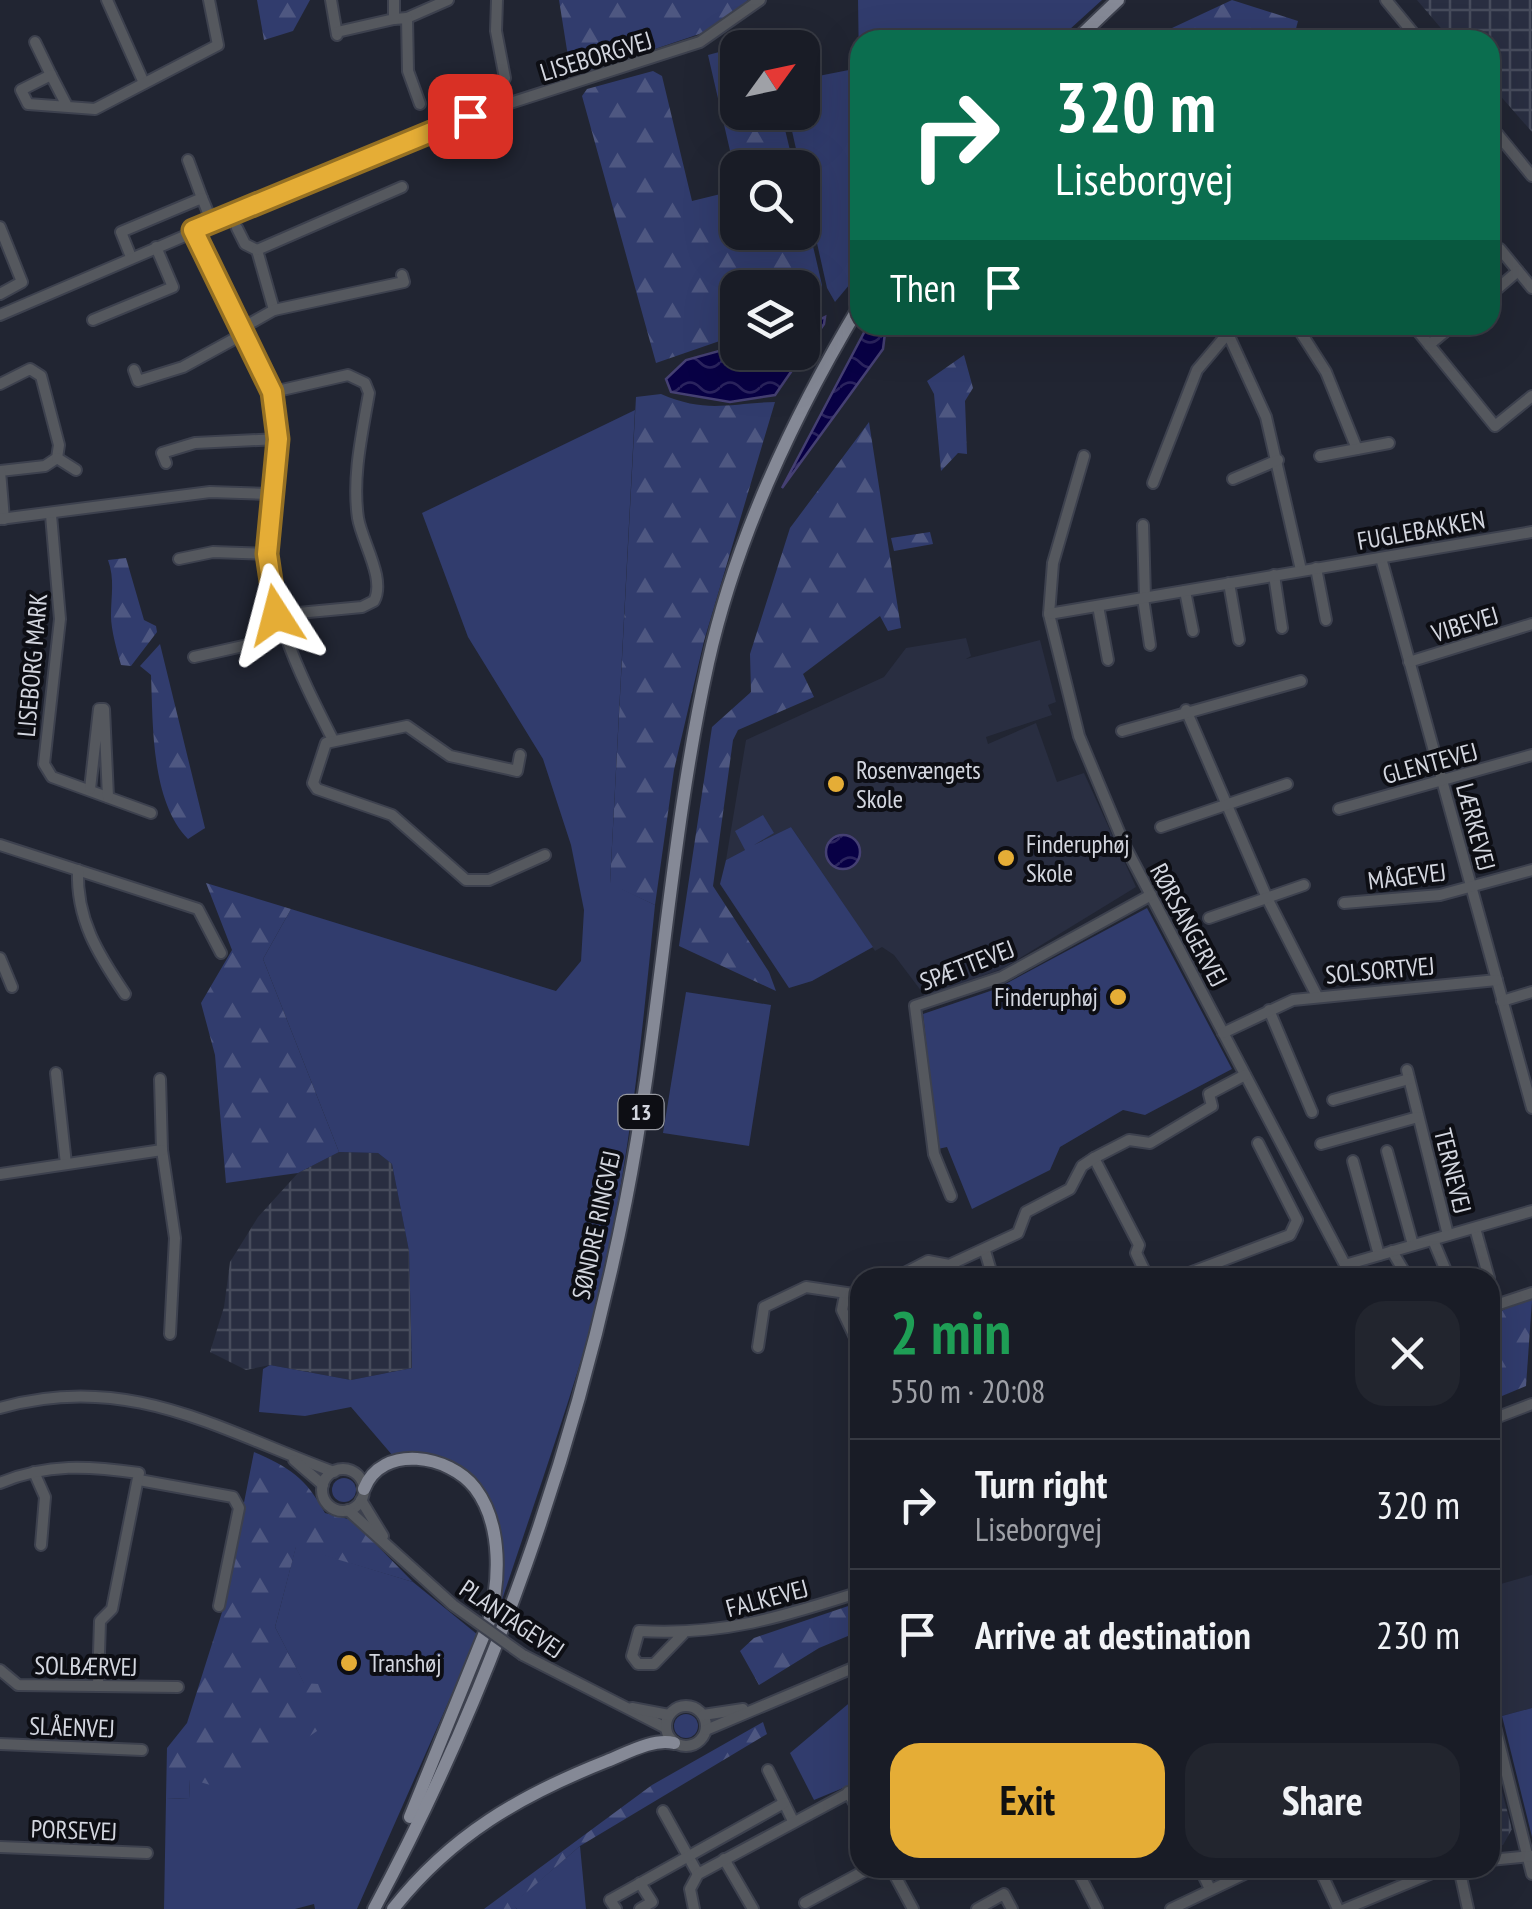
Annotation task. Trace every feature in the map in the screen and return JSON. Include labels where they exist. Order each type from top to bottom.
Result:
[{"type":"main road","points":[[1086,30],[1118,0]]},
{"type":"main road","name":"SØNDRE RINGVEJ","points":[[371,1909],[483,1673],[570,1428],[626,1199],[689,756],[709,658],[740,558],[779,456],[850,324]]},
{"type":"main road","points":[[363,1495],[374,1473],[398,1460],[430,1460],[450,1467],[481,1498],[490,1523],[496,1567],[492,1611],[464,1688],[371,1909]]},
{"type":"main road","points":[[393,1909],[450,1846],[506,1806],[627,1753],[663,1742],[674,1743]]},
{"type":"street","points":[[107,0],[144,84]]},
{"type":"street","points":[[51,75],[21,90],[28,104],[95,109],[218,45],[209,0]]},
{"type":"street","points":[[331,0],[337,34],[407,18],[448,0]]},
{"type":"street","points":[[394,0],[394,19]]},
{"type":"street","points":[[496,0],[505,78]]},
{"type":"street","name":"LISEBORGVEJ","points":[[0,315],[451,122],[700,42],[760,0]]},
{"type":"street","points":[[1386,0],[1411,30]]},
{"type":"street","points":[[407,18],[408,70],[420,104]]},
{"type":"street","points":[[35,42],[67,106]]},
{"type":"street","points":[[1500,138],[1532,176]]},
{"type":"street","points":[[188,160],[212,222]]},
{"type":"street","points":[[237,228],[245,244],[258,250],[402,186]]},
{"type":"street","points":[[131,257],[120,232],[202,198]]},
{"type":"street","points":[[0,227],[22,282],[0,294]]},
{"type":"street","points":[[193,230],[272,392],[278,439],[267,554],[276,615],[283,638],[333,740]]},
{"type":"street","points":[[93,320],[173,286],[156,247]]},
{"type":"street","points":[[1500,249],[1532,288]]},
{"type":"street","points":[[258,250],[274,310]]},
{"type":"street","points":[[1500,286],[1518,271]]},
{"type":"street","points":[[134,370],[138,381],[183,367],[274,310],[404,282],[402,275]]},
{"type":"street","points":[[12,290],[20,305]]},
{"type":"street","points":[[1153,483],[1198,370],[1221,335]]},
{"type":"street","points":[[1230,335],[1254,383],[1278,460],[1301,570]]},
{"type":"street","points":[[1302,335],[1326,372],[1357,450]]},
{"type":"street","points":[[1420,335],[1495,426],[1532,396]]},
{"type":"street","points":[[1429,345],[1441,335]]},
{"type":"street","points":[[0,384],[30,369],[41,376],[58,446],[57,458]]},
{"type":"street","points":[[272,392],[348,375],[365,382],[369,393],[356,490],[358,520],[378,588],[374,601],[362,607],[276,615]]},
{"type":"street","points":[[166,463],[162,453],[195,444],[278,439]]},
{"type":"street","points":[[1320,456],[1389,444]]},
{"type":"street","name":"RØRSANGERVEJ","points":[[1084,456],[1053,563],[1050,614],[1080,736],[1150,894],[1347,1268]]},
{"type":"street","points":[[57,458],[76,470]]},
{"type":"street","points":[[57,458],[45,466],[0,472],[2,519],[210,492],[270,494]]},
{"type":"street","points":[[1233,478],[1278,460]]},
{"type":"street","name":"LISEBORG MARK","points":[[51,515],[60,619],[44,764],[52,777],[151,813]]},
{"type":"street","points":[[1143,524],[1144,598],[1150,645]]},
{"type":"street","name":"FUGLEBAKKEN","points":[[1050,614],[1532,532]]},
{"type":"street","points":[[180,559],[213,552],[267,554]]},
{"type":"street","name":"LÆRKEVEJ","points":[[1381,558],[1532,1108]]},
{"type":"street","points":[[1316,568],[1326,620]]},
{"type":"street","points":[[1274,575],[1282,628]]},
{"type":"street","points":[[1229,583],[1239,640]]},
{"type":"street","points":[[1186,591],[1193,631]]},
{"type":"street","points":[[1098,606],[1108,660]]},
{"type":"street","name":"VIBEVEJ","points":[[1409,662],[1532,624]]},
{"type":"street","points":[[194,657],[283,638]]},
{"type":"street","points":[[1122,731],[1186,710],[1301,681]]},
{"type":"street","points":[[90,789],[99,708],[104,709],[108,797]]},
{"type":"street","points":[[1186,710],[1267,898],[1317,996]]},
{"type":"street","points":[[520,755],[516,771],[460,760],[406,726],[333,740],[320,751],[313,783],[317,789],[392,815],[466,880],[489,880],[545,855]]},
{"type":"street","name":"GLENTEVEJ","points":[[1339,809],[1532,755]]},
{"type":"street","points":[[1161,826],[1287,784]]},
{"type":"street","points":[[0,844],[198,908],[221,953]]},
{"type":"street","points":[[78,870],[77,899],[82,920],[124,994]]},
{"type":"street","name":"MÅGEVEJ","points":[[1344,903],[1440,895],[1532,870]]},
{"type":"street","points":[[1209,918],[1304,886]]},
{"type":"street","name":"SPÆTTEVEJ","points":[[951,1196],[934,1154],[915,1006],[1002,977],[1150,894]]},
{"type":"street","points":[[0,958],[12,987]]},
{"type":"street","name":"SOLSORTVEJ","points":[[1223,1033],[1269,1010],[1317,996],[1497,980]]},
{"type":"street","points":[[1502,1000],[1532,992]]},
{"type":"street","points":[[1269,1010],[1312,1112]]},
{"type":"street","points":[[56,1073],[66,1164]]},
{"type":"street","name":"TERNEVEJ","points":[[1332,1100],[1408,1074],[1448,1235]]},
{"type":"street","points":[[915,1268],[928,1261],[949,1265],[1018,1233],[1026,1212],[1070,1189],[1082,1166],[1128,1140],[1150,1143],[1184,1126],[1212,1106],[1209,1094],[1245,1075]]},
{"type":"street","points":[[160,1080],[162,1150],[175,1238],[170,1334]]},
{"type":"street","name":"TERNEVEJ","points":[[1321,1144],[1418,1117]]},
{"type":"street","points":[[1258,1143],[1297,1220]]},
{"type":"street","points":[[0,1174],[162,1150]]},
{"type":"street","points":[[1388,1150],[1413,1245]]},
{"type":"street","points":[[1094,1158],[1139,1245],[1136,1253],[1143,1268]]},
{"type":"street","points":[[1353,1160],[1379,1255]]},
{"type":"street","points":[[1345,1265],[1532,1212]]},
{"type":"street","points":[[1203,1268],[1290,1235],[1297,1220],[1318,1213]]},
{"type":"street","points":[[1475,1228],[1486,1268]]},
{"type":"street","points":[[1432,1240],[1445,1268]]},
{"type":"street","points":[[985,1251],[990,1268]]},
{"type":"street","points":[[1392,1251],[1402,1268]]},
{"type":"street","points":[[758,1347],[764,1308],[806,1287],[850,1295]]},
{"type":"street","points":[[1500,1304],[1532,1293]]},
{"type":"street","points":[[844,1295],[842,1310],[850,1327]]},
{"type":"street","points":[[0,1408],[70,1396],[148,1403],[193,1413],[288,1455],[334,1472],[352,1472],[363,1495],[348,1510],[328,1505],[323,1485],[288,1455]]},
{"type":"street","points":[[1500,1416],[1532,1404]]},
{"type":"street","points":[[0,1483],[34,1472],[88,1466],[138,1473],[112,1609],[100,1621],[98,1686]]},
{"type":"street","points":[[34,1472],[45,1497],[41,1546]]},
{"type":"street","points":[[323,1485],[334,1472]]},
{"type":"street","points":[[139,1480],[232,1497],[239,1508],[218,1606]]},
{"type":"street","name":"PLANTAGEVEJ","points":[[363,1495],[392,1549]]},
{"type":"street","name":"PLANTAGEVEJ","points":[[348,1510],[452,1605],[523,1656],[666,1728]]},
{"type":"street","name":"FALKEVEJ","points":[[683,1634],[654,1664],[638,1664],[632,1656],[639,1632],[683,1634],[769,1621],[850,1595]]},
{"type":"street","points":[[758,1706],[703,1715],[686,1706],[669,1714],[666,1728],[674,1743],[691,1746],[706,1730],[850,1669]]},
{"type":"street","name":"SOLBÆRVEJ","points":[[0,1670],[18,1685],[178,1687]]},
{"type":"street","name":"PLANTAGEVEJ","points":[[621,1706],[669,1714]]},
{"type":"street","points":[[703,1715],[706,1730]]},
{"type":"street","name":"SLÅENVEJ","points":[[0,1744],[142,1750]]},
{"type":"street","points":[[1500,1745],[1532,1874]]},
{"type":"street","points":[[768,1770],[794,1821]]},
{"type":"street","points":[[694,1909],[690,1889],[698,1874],[848,1792],[850,1796]]},
{"type":"street","points":[[616,1909],[610,1900],[784,1803]]},
{"type":"street","points":[[663,1811],[698,1874]]},
{"type":"street","name":"PORSEVEJ","points":[[0,1847],[146,1853]]},
{"type":"street","points":[[1500,1859],[1530,1856]]},
{"type":"street","points":[[724,1859],[753,1909]]},
{"type":"street","points":[[804,1904],[852,1878]]},
{"type":"street","points":[[897,1878],[914,1909]]},
{"type":"street","points":[[1081,1878],[1097,1909]]},
{"type":"street","points":[[1205,1878],[1210,1889]]},
{"type":"street","points":[[1171,1909],[1235,1878]]},
{"type":"street","points":[[1324,1878],[1341,1909],[1419,1878]]},
{"type":"street","points":[[1461,1878],[1468,1909]]},
{"type":"street","points":[[640,1883],[652,1902],[640,1909]]},
{"type":"street","points":[[976,1909],[1004,1894],[1012,1909]]},
{"type":"shaded area","points":[[1417,0],[1532,0],[1532,132],[1500,95],[1500,30],[1442,30]]},
{"type":"shaded area","points":[[966,638],[971,656],[966,659],[1040,640],[1056,702],[1048,705],[1052,715],[986,737],[988,744],[1036,723],[1057,782],[1084,773],[1136,887],[1002,969],[925,996],[894,955],[882,947],[875,951],[791,827],[726,860],[746,740],[884,677],[906,648]]},
{"type":"shaded area","points":[[339,1152],[378,1153],[392,1164],[409,1251],[412,1368],[351,1380],[270,1365],[246,1370],[210,1352],[224,1307],[230,1262],[258,1217],[298,1173]]},
{"type":"shaded area","points":[[1532,1575],[1532,1708],[1502,1716],[1500,1708],[1500,1584]]},
{"type":"shaded area","points":[[1500,1784],[1512,1829],[1500,1845]]},
{"type":"green space","points":[[257,0],[310,0],[293,31],[264,40]]},
{"type":"green space","points":[[559,0],[748,0],[717,28],[578,75],[570,69]]},
{"type":"green space","points":[[858,0],[1102,0],[1069,30],[858,30]]},
{"type":"green space","points":[[1232,0],[1298,21],[1296,30],[1172,28]]},
{"type":"green space","points":[[720,52],[720,107],[708,55]]},
{"type":"green space","points":[[850,70],[850,284],[835,302],[827,288],[819,250],[820,150],[796,150],[792,130],[820,130],[820,76]]},
{"type":"green space","points":[[653,71],[662,76],[692,201],[720,194],[720,250],[814,250],[819,270],[720,270],[720,341],[656,363],[582,96],[587,89]]},
{"type":"green space","points":[[725,130],[785,130],[790,150],[730,150]]},
{"type":"green space","points":[[964,355],[973,388],[965,401],[967,454],[958,453],[941,471],[934,394],[927,381]]},
{"type":"green space","points":[[661,394],[705,406],[775,402],[704,641],[674,770],[655,905],[610,884],[636,397]]},
{"type":"green space","points":[[635,410],[610,883],[655,905],[643,1019],[620,1190],[597,1302],[501,1603],[493,1518],[471,1475],[452,1461],[426,1454],[393,1456],[351,1407],[305,1416],[259,1412],[263,1369],[270,1365],[351,1380],[412,1368],[409,1251],[392,1164],[378,1153],[339,1152],[263,959],[291,909],[556,991],[581,961],[584,910],[571,845],[543,759],[468,637],[422,513]]},
{"type":"green space","points":[[869,422],[901,628],[888,631],[880,616],[803,674],[814,697],[738,730],[733,740],[713,886],[769,972],[776,991],[679,946],[712,727],[751,692],[750,654],[790,528]]},
{"type":"green space","points":[[930,532],[933,544],[894,551],[891,538]]},
{"type":"green space","points":[[126,558],[144,620],[156,626],[157,632],[131,666],[121,665],[114,640],[108,560]]},
{"type":"green space","points":[[160,644],[205,828],[188,839],[167,805],[161,784],[151,675],[140,666]]},
{"type":"green space","points":[[763,815],[774,833],[754,845],[791,827],[873,947],[812,981],[789,988],[720,884],[726,860],[745,850],[735,831]]},
{"type":"green space","points":[[206,883],[291,909],[263,959],[339,1152],[298,1173],[226,1183],[215,1055],[201,1003],[232,950]]},
{"type":"green space","points":[[1147,908],[1232,1069],[1145,1115],[1123,1110],[1060,1147],[1050,1170],[972,1209],[947,1147],[938,1149],[923,1014],[996,989]]},
{"type":"green space","points":[[686,992],[771,1005],[749,1146],[663,1133]]},
{"type":"green space","points":[[1522,1300],[1532,1300],[1526,1386],[1500,1397],[1500,1312]]},
{"type":"green space","points":[[254,1452],[296,1475],[325,1513],[352,1520],[413,1582],[296,1547],[275,1627],[304,1683],[318,1684],[333,1720],[304,1740],[270,1716],[272,1774],[217,1787],[190,1779],[189,1798],[166,1799],[167,1748],[187,1723],[223,1609]]},
{"type":"green space","points":[[344,1478],[356,1490],[344,1502],[332,1490]]},
{"type":"green space","points":[[296,1546],[413,1582],[478,1635],[357,1909],[315,1909],[314,1904],[295,1909],[164,1909],[166,1799],[189,1798],[190,1778],[304,1684],[275,1627]]},
{"type":"green space","points":[[850,1605],[850,1635],[819,1648],[759,1685],[740,1651],[754,1638]]},
{"type":"green space","points":[[850,1702],[850,1785],[814,1800],[790,1753]]},
{"type":"green space","points":[[1532,1708],[1532,1837],[1502,1716]]},
{"type":"green space","points":[[686,1714],[698,1726],[686,1738],[674,1726]]},
{"type":"green space","points":[[763,1722],[767,1734],[580,1846],[513,1904],[517,1909],[484,1909],[652,1785]]},
{"type":"green space","points":[[580,1846],[586,1909],[517,1909],[512,1904]]},
{"type":"water","points":[[863,335],[885,335],[883,349],[782,488]]},
{"type":"water","points":[[720,351],[720,370],[792,370],[775,395],[730,402],[671,392],[666,379],[686,360]]},
{"type":"water","points":[[843,835],[855,840],[860,852],[855,864],[843,869],[831,864],[826,852],[831,840]]},
{"type":"place","name":"Rosenvængets Skole","points":[[836,784]]},
{"type":"place","name":"Finderuphøj Skole","points":[[1006,858]]},
{"type":"place","name":"Finderuphøj","points":[[1118,997]]},
{"type":"place","name":"Transhøj","points":[[349,1663]]},
{"type":"route","points":[[276,615],[267,554],[278,439],[272,392],[262,362],[193,230],[470,116]]}]
